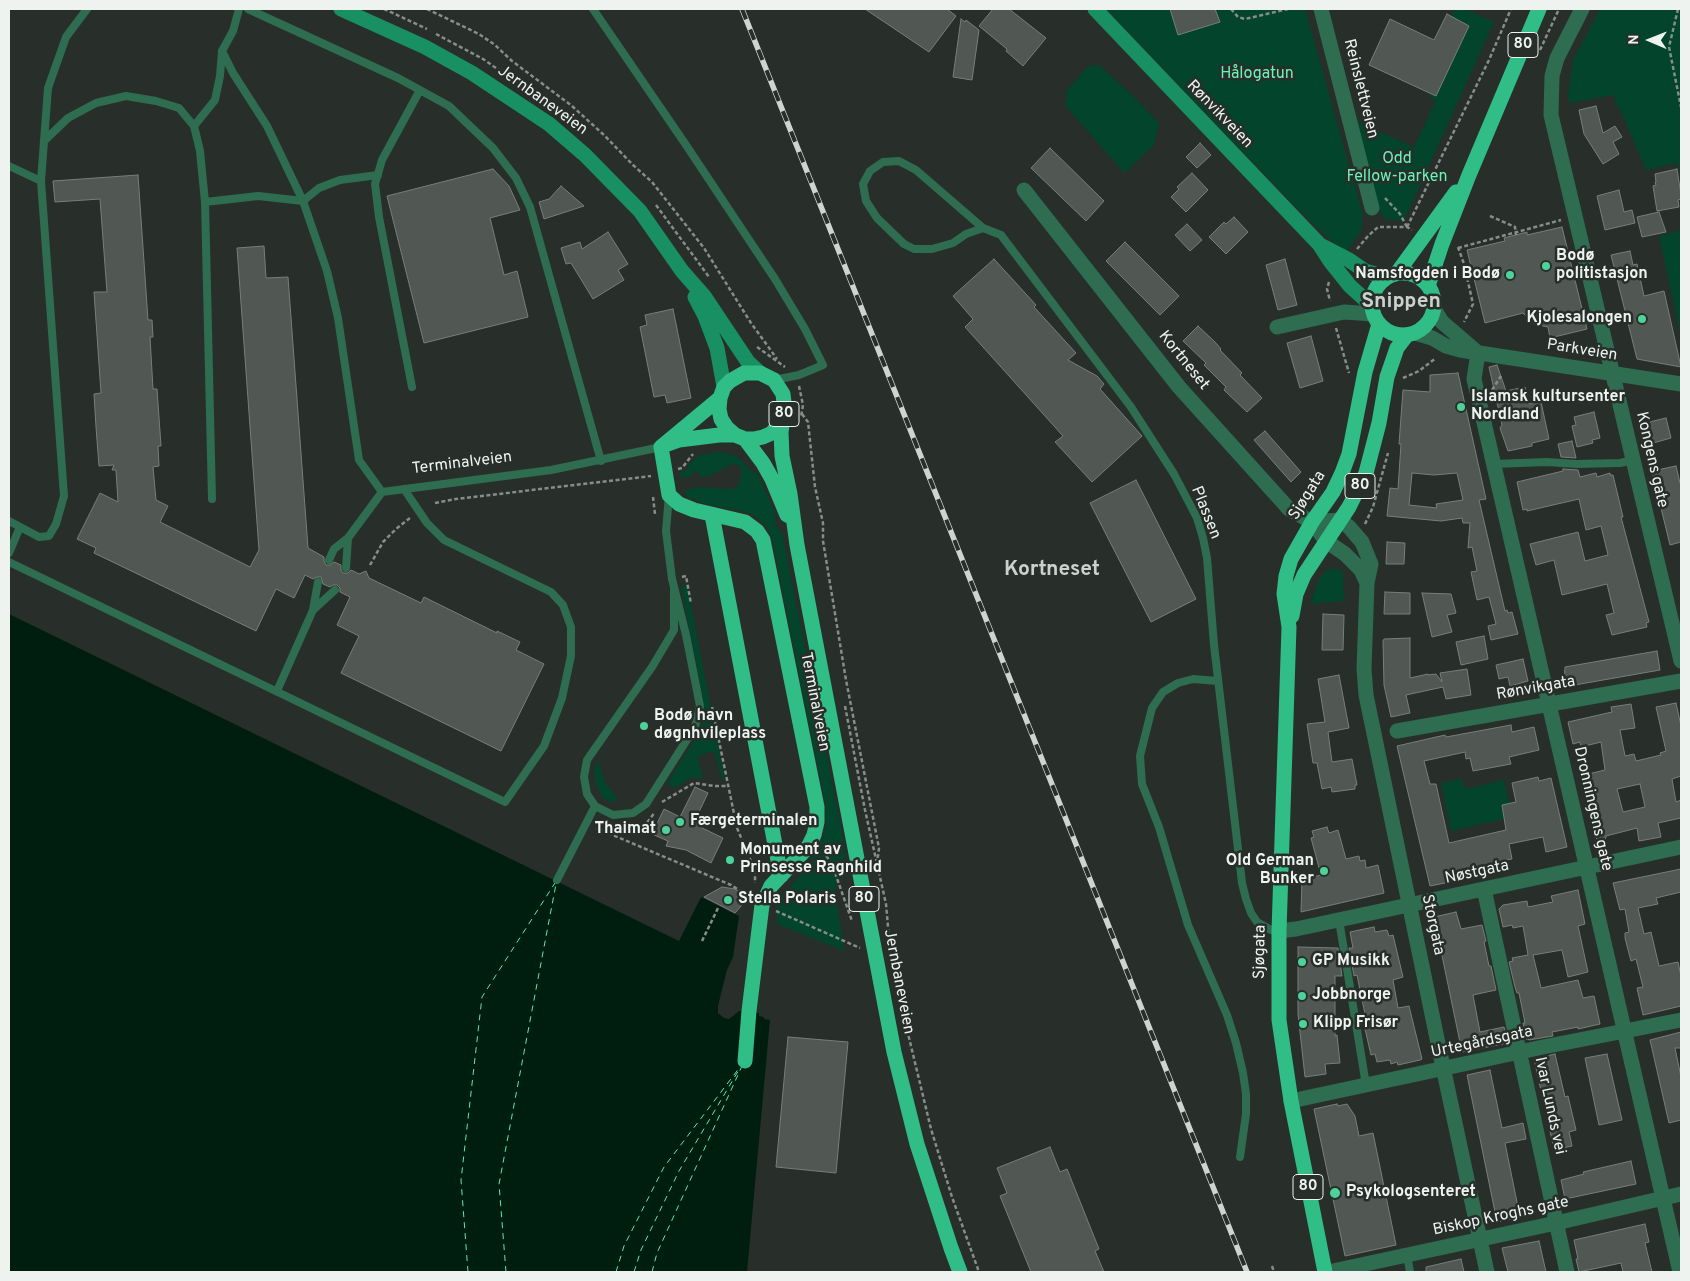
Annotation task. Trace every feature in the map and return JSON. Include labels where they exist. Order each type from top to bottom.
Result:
[{"type":"highway","name":"80","points":[[1428,286],[1469,175],[1539,9]]},
{"type":"highway","name":"80","points":[[1375,315],[1373,295],[1378,285],[1392,275],[1469,175]]},
{"type":"highway","points":[[1392,275],[1415,275],[1428,286],[1433,297],[1434,309]]},
{"type":"highway","name":"80","points":[[1411,334],[1427,323],[1434,309]]},
{"type":"highway","points":[[1375,315],[1392,334],[1411,334]]},
{"type":"highway","name":"Sjøgata","points":[[1289,627],[1284,594],[1286,576],[1291,559],[1312,522],[1330,498],[1349,454],[1375,315]]},
{"type":"highway","name":"Sjøgata","points":[[1327,1272],[1291,1101],[1279,1020],[1279,931],[1289,627],[1296,594],[1304,576],[1358,492],[1366,473],[1393,358],[1397,348],[1411,334]]},
{"type":"highway","points":[[722,393],[730,381],[744,373],[760,373]]},
{"type":"highway","name":"Jernbaneveien","points":[[760,373],[774,380],[783,394],[785,410],[781,432],[782,456],[790,494],[797,544],[894,1052],[917,1144],[950,1248],[960,1272]]},
{"type":"highway","name":"Jernbaneveien","points":[[722,393],[719,409],[722,419],[727,428],[740,437],[763,463],[772,479],[797,544]]},
{"type":"highway","name":"Terminalveien","points":[[661,447],[722,393]]},
{"type":"highway","name":"80","points":[[740,437],[763,438],[772,433],[783,419]]},
{"type":"highway","name":"Terminalveien","points":[[661,447],[679,440],[719,435],[740,437]]},
{"type":"highway","points":[[661,447],[669,496]]},
{"type":"highway","name":"Terminalveien","points":[[669,496],[686,508],[745,522],[758,531],[766,551],[817,807],[817,822],[814,835],[808,847],[771,886],[762,905],[745,1061]]},
{"type":"highway","points":[[712,515],[781,876]]},
{"type":"street","name":"Jernbaneveien","points":[[341,9],[425,47],[456,64],[549,124],[585,155],[640,211],[682,271],[704,296],[748,362],[760,373]]},
{"type":"street","name":"Rønvikveien","points":[[1095,9],[1319,244],[1330,261],[1375,315]]},
{"type":"street","name":"Reinslettveien","points":[[1321,9],[1372,208]]},
{"type":"street","name":"Kongens gate","points":[[1582,9],[1558,58],[1552,76],[1550,92],[1551,115],[1681,661]]},
{"type":"street","name":"Kortneset","points":[[1024,190],[1179,387],[1289,509],[1312,522],[1326,541],[1345,554],[1361,570],[1367,583]]},
{"type":"street","name":"Rønvikveien","points":[[1319,244],[1366,271],[1392,275]]},
{"type":"street","name":"Jernbaneveien","points":[[682,271],[705,316],[717,348],[722,393]]},
{"type":"street","points":[[1434,309],[1442,322],[1478,353]]},
{"type":"street","points":[[1277,327],[1344,312],[1375,315]]},
{"type":"street","name":"Parkveien","points":[[1411,334],[1432,338],[1446,346],[1478,353],[1681,384]]},
{"type":"street","name":"Dronningens gate","points":[[1478,353],[1474,379],[1680,1272]]},
{"type":"street","points":[[1312,522],[1340,520]]},
{"type":"street","name":"Storgata","points":[[1340,520],[1357,536],[1368,554],[1371,564],[1367,583],[1364,669],[1366,696],[1488,1272]]},
{"type":"street","name":"Rønvikgata","points":[[1397,731],[1681,681]]},
{"type":"street","name":"Nøstgata","points":[[1279,931],[1588,868],[1681,847]]},
{"type":"street","name":"Ivar Lunds vei","points":[[1484,889],[1567,1272]]},
{"type":"street","name":"Urtegårdsgata","points":[[1291,1101],[1681,1020]]},
{"type":"street","name":"Biskop Kroghs gate","points":[[1327,1272],[1480,1240],[1681,1194]]},
{"type":"lane","points":[[9,521],[39,537],[49,536],[56,524],[64,496],[41,181],[48,88],[66,37],[87,9]]},
{"type":"lane","points":[[194,126],[215,100],[220,76],[222,51],[233,32],[239,9]]},
{"type":"lane","points":[[248,9],[420,90],[448,106],[493,148],[516,178],[530,207],[601,461]]},
{"type":"lane","points":[[593,9],[775,279],[805,329],[822,365],[799,375],[774,380]]},
{"type":"lane","points":[[222,51],[267,126],[303,201],[327,271],[338,318],[359,460],[382,492],[348,538],[334,549],[329,560]]},
{"type":"lane","points":[[412,387],[379,217],[376,184],[382,160],[420,90]]},
{"type":"lane","points":[[44,141],[68,118],[96,103],[126,96],[156,101],[179,108],[194,126],[200,151],[205,202],[212,499]]},
{"type":"lane","name":"Plassen","points":[[983,228],[966,234],[946,245],[932,249],[914,250],[904,244],[877,218],[866,200],[863,184],[870,171],[883,162],[899,161],[916,170],[983,228],[1001,235],[1131,407],[1174,474],[1196,518],[1207,558],[1214,645],[1242,883],[1250,913],[1257,922],[1271,930],[1279,931]]},
{"type":"lane","points":[[9,166],[41,181]]},
{"type":"lane","points":[[205,202],[258,196],[303,201],[319,188],[340,180],[378,175]]},
{"type":"lane","name":"Terminalveien","points":[[382,492],[551,470],[661,447]]},
{"type":"lane","points":[[1494,464],[1547,462],[1576,464],[1620,463],[1634,460]]},
{"type":"lane","points":[[9,562],[505,802],[544,746],[562,698],[571,656],[570,628],[563,605],[550,592],[444,540],[427,523],[404,489]]},
{"type":"lane","points":[[669,496],[666,531],[674,588],[686,635],[700,706],[696,727],[646,804],[632,813],[613,815],[595,806],[587,794],[584,778],[587,760],[652,667],[674,630],[674,588]]},
{"type":"lane","points":[[9,553],[20,527]]},
{"type":"lane","points":[[346,568],[348,538]]},
{"type":"lane","points":[[277,691],[313,610],[318,582]]},
{"type":"lane","points":[[313,610],[335,590]]},
{"type":"lane","points":[[1218,681],[1193,679],[1178,682],[1163,692],[1152,708],[1140,756],[1142,784],[1159,827],[1188,925],[1227,1015],[1236,1043],[1246,1094],[1246,1114],[1240,1157]]},
{"type":"lane","points":[[557,880],[595,806]]},
{"type":"lane","points":[[1339,920],[1366,1085]]},
{"type":"lane","points":[[1407,1256],[1410,1272]]},
{"type":"path","points":[[1231,9],[1232,13],[1245,19],[1288,9]]},
{"type":"path","points":[[1407,227],[1489,60],[1511,9]]},
{"type":"path","points":[[1678,9],[1669,48],[1681,107]]},
{"type":"path","points":[[1366,186],[1375,189],[1387,200],[1400,214],[1407,227]]},
{"type":"path","points":[[1490,216],[1515,227],[1516,233]]},
{"type":"path","points":[[1449,247],[1458,248],[1575,216]]},
{"type":"path","points":[[1353,254],[1378,227],[1407,227],[1418,233]]},
{"type":"path","points":[[1459,241],[1458,248],[1464,264],[1473,304],[1463,324]]},
{"type":"path","points":[[1395,378],[1403,378],[1419,371],[1438,356]]},
{"type":"path","points":[[1489,396],[1501,376]]},
{"type":"path","points":[[802,414],[808,422],[815,487],[823,523],[823,540],[846,680],[879,848],[877,867]]},
{"type":"path","points":[[435,503],[665,474],[682,468],[692,455],[698,452]]},
{"type":"path","points":[[370,565],[383,542],[410,518]]},
{"type":"path","points":[[844,704],[886,904],[889,944]]},
{"type":"path","points":[[586,823],[731,885],[754,899]]},
{"type":"path","points":[[814,835],[833,867],[852,921]]},
{"type":"path","points":[[702,941],[719,906]]},
{"type":"path","points":[[776,911],[862,948],[859,940]]},
{"type":"path","points":[[904,1016],[934,1139],[952,1197],[979,1272]]},
{"type":"path","points":[[1272,1266],[1274,1272]]},
{"type":"green space","name":"Hålogatun","points":[[1106,9],[1305,9],[1363,215],[1361,231],[1346,252],[1326,236],[1292,203]]},
{"type":"green space","name":"Odd Fellow-parken","points":[[1455,9],[1465,9],[1494,22],[1406,216],[1401,221],[1385,219],[1378,205],[1356,121],[1414,147],[1436,100],[1430,98],[1451,52],[1439,46]]},
{"type":"green space","points":[[1600,9],[1681,9],[1681,174],[1677,163],[1646,170],[1618,105],[1616,106],[1614,95],[1569,103],[1568,96],[1573,60]]},
{"type":"green space","points":[[1099,65],[1159,123],[1154,145],[1124,173],[1065,105],[1067,90],[1088,66]]},
{"type":"green space","points":[[1681,230],[1681,337],[1659,236]]},
{"type":"green space","points":[[718,452],[734,455],[758,475],[774,511],[776,527],[782,533],[843,838],[845,856],[843,870],[835,888],[844,951],[777,924],[777,905],[780,898],[813,861],[811,859],[823,838],[826,827],[826,807],[772,537],[765,525],[754,515],[702,503],[684,493],[686,490],[699,487],[730,489],[738,487],[741,468],[736,464],[708,476],[700,477],[698,471],[691,473],[692,477],[680,478],[680,472],[687,468],[697,456]]},
{"type":"green space","points":[[1328,569],[1339,569],[1343,572],[1344,601],[1311,604],[1319,579]]},
{"type":"green space","points":[[687,585],[725,781],[722,780],[715,753],[708,752],[699,756],[698,759],[703,778],[691,778],[674,788],[667,784],[697,736],[704,717],[704,705],[681,586]]},
{"type":"green space","points":[[599,758],[605,783],[617,797],[615,802],[603,798],[595,784],[594,769]]},
{"type":"green space","points":[[1462,779],[1465,789],[1504,780],[1512,817],[1451,831],[1441,783]]},
{"type":"shaded area","points":[[9,614],[679,941],[701,897],[739,916],[733,957],[727,970],[718,1013],[724,1018],[729,1019],[739,1011],[759,1013],[759,1016],[770,1020],[747,1272],[9,1272]]},
{"type":"building","points":[[865,9],[947,9],[956,16],[929,52]]},
{"type":"building","points":[[993,9],[1009,9],[1046,38],[1023,66],[1006,51],[1007,49],[979,26]]},
{"type":"building","name":"Hålogatun","points":[[1170,9],[1215,9],[1220,22],[1178,35]]},
{"type":"building","points":[[1447,14],[1469,26],[1436,96],[1369,65],[1390,19],[1434,40]]},
{"type":"building","points":[[961,19],[965,22],[966,20],[979,30],[972,80],[953,77]]},
{"type":"building","points":[[1596,106],[1603,133],[1615,126],[1622,137],[1613,142],[1619,154],[1603,164],[1584,134],[1579,110]]},
{"type":"building","points":[[1200,143],[1211,155],[1197,168],[1186,157]]},
{"type":"building","points":[[1050,148],[1104,201],[1086,221],[1031,168]]},
{"type":"building","points":[[493,169],[509,186],[520,210],[490,218],[504,275],[517,271],[528,317],[424,343],[387,196]]},
{"type":"building","points":[[1677,169],[1681,195],[1681,199],[1678,200],[1679,207],[1657,211],[1653,186],[1656,185],[1655,174]]},
{"type":"building","points":[[1192,173],[1208,190],[1186,212],[1171,197],[1179,189],[1177,187]]},
{"type":"building","points":[[138,175],[148,320],[152,320],[153,337],[150,337],[153,389],[157,389],[161,446],[158,446],[159,466],[153,467],[156,500],[168,506],[160,522],[250,567],[259,550],[237,248],[264,246],[266,278],[288,277],[308,548],[324,557],[326,565],[334,562],[341,565],[343,573],[348,573],[351,570],[359,574],[366,571],[369,578],[421,603],[424,597],[497,633],[497,631],[520,642],[516,650],[544,664],[501,751],[341,673],[359,636],[337,625],[350,597],[340,592],[340,588],[337,585],[330,587],[323,584],[321,577],[313,579],[305,575],[294,598],[276,589],[256,631],[94,553],[96,548],[77,539],[100,493],[118,502],[116,470],[112,470],[114,465],[99,466],[94,394],[101,393],[94,292],[107,292],[100,199],[55,202],[53,181]]},
{"type":"building","points":[[561,186],[584,206],[544,219],[539,202],[549,199]]},
{"type":"building","points":[[1619,190],[1624,212],[1632,210],[1635,223],[1605,230],[1597,196]]},
{"type":"building","points":[[1659,212],[1666,232],[1642,237],[1637,217]]},
{"type":"building","points":[[1234,217],[1248,232],[1226,254],[1209,237],[1224,222],[1226,224]]},
{"type":"building","points":[[1187,224],[1202,240],[1190,251],[1175,235]]},
{"type":"building","points":[[1562,227],[1587,329],[1550,338],[1548,327],[1534,324],[1523,313],[1485,323],[1467,250],[1505,241],[1504,238],[1527,232],[1527,235]]},
{"type":"building","points":[[608,232],[628,264],[618,270],[624,280],[593,299],[571,263],[566,264],[561,248],[580,242],[582,249]]},
{"type":"building","points":[[1125,242],[1179,296],[1160,315],[1106,261]]},
{"type":"building","points":[[1630,251],[1633,265],[1637,264],[1644,296],[1664,291],[1681,367],[1637,359],[1611,255]]},
{"type":"building","points":[[994,259],[1076,353],[1068,360],[1097,376],[1104,384],[1100,389],[1142,436],[1092,482],[1055,442],[1063,436],[965,327],[973,319],[953,296]]},
{"type":"building","points":[[1285,259],[1297,305],[1278,310],[1266,265]]},
{"type":"building","points":[[673,309],[691,398],[667,403],[665,395],[654,397],[640,327],[647,325],[645,315]]},
{"type":"building","points":[[1198,326],[1215,342],[1242,373],[1240,375],[1262,398],[1247,412],[1224,390],[1226,387],[1204,365],[1206,363],[1183,341]]},
{"type":"building","points":[[1311,336],[1323,381],[1300,388],[1287,343]]},
{"type":"building","points":[[1497,365],[1506,391],[1525,387],[1529,404],[1541,402],[1549,439],[1532,443],[1532,446],[1508,451],[1500,428],[1502,425],[1489,367]]},
{"type":"building","points":[[1458,373],[1486,499],[1479,500],[1505,611],[1507,610],[1508,613],[1512,612],[1518,634],[1491,640],[1488,626],[1496,624],[1489,597],[1477,600],[1471,572],[1477,571],[1472,547],[1468,548],[1470,523],[1463,523],[1462,518],[1441,521],[1387,516],[1390,488],[1398,489],[1403,390],[1430,392],[1430,375]],"holes":[[[1412,473],[1434,475],[1457,473],[1463,500],[1436,504],[1437,508],[1409,505]]]},
{"type":"building","points":[[1594,412],[1600,438],[1592,440],[1593,443],[1577,447],[1572,426],[1576,425],[1574,417]]},
{"type":"building","points":[[1666,418],[1671,438],[1646,445],[1641,424]]},
{"type":"building","points":[[1265,431],[1301,472],[1291,482],[1254,440]]},
{"type":"building","points":[[1572,441],[1576,458],[1561,457],[1558,444]]},
{"type":"building","points":[[1676,466],[1681,482],[1681,542],[1670,545],[1652,471]]},
{"type":"building","points":[[1563,469],[1578,470],[1580,477],[1596,473],[1597,477],[1610,473],[1610,475],[1613,475],[1623,517],[1621,517],[1649,622],[1646,623],[1647,627],[1612,635],[1606,615],[1614,613],[1607,584],[1562,595],[1554,560],[1536,565],[1530,544],[1578,532],[1585,561],[1608,555],[1601,526],[1586,530],[1579,499],[1527,511],[1527,509],[1523,510],[1517,482],[1563,471]]},
{"type":"building","points":[[1136,480],[1196,599],[1151,622],[1090,503]]},
{"type":"building","points":[[1387,542],[1405,543],[1404,564],[1386,564]]},
{"type":"building","points":[[1385,592],[1410,593],[1410,614],[1384,614]]},
{"type":"building","points":[[1422,593],[1451,594],[1456,613],[1447,615],[1452,632],[1432,637]]},
{"type":"building","points":[[1323,614],[1344,615],[1343,650],[1322,650]]},
{"type":"building","points":[[1484,636],[1488,659],[1461,665],[1456,642]]},
{"type":"building","points":[[1410,638],[1410,678],[1436,674],[1442,682],[1440,673],[1467,669],[1471,695],[1446,699],[1443,687],[1406,695],[1410,713],[1391,717],[1384,685],[1383,641],[1384,639]]},
{"type":"building","points":[[1657,651],[1660,670],[1569,686],[1564,683],[1565,667]]},
{"type":"building","points":[[1523,659],[1528,681],[1510,686],[1508,677],[1499,679],[1496,665]]},
{"type":"building","points":[[1339,675],[1349,728],[1328,732],[1332,762],[1352,759],[1357,785],[1355,785],[1355,789],[1332,792],[1331,787],[1322,789],[1317,763],[1313,763],[1307,724],[1325,722],[1318,679]]},
{"type":"building","points":[[1676,703],[1681,726],[1681,776],[1672,779],[1676,802],[1681,800],[1681,818],[1658,823],[1661,837],[1639,841],[1637,828],[1606,836],[1604,846],[1595,837],[1580,776],[1605,770],[1601,742],[1581,747],[1580,742],[1573,744],[1568,722],[1612,712],[1611,707],[1631,704],[1635,728],[1620,730],[1625,756],[1634,754],[1636,761],[1661,755],[1660,753],[1666,751],[1656,707]],"holes":[[[1640,784],[1645,807],[1623,812],[1617,789]]]},
{"type":"building","points":[[1511,725],[1512,732],[1534,727],[1539,750],[1509,757],[1511,764],[1473,771],[1470,758],[1466,759],[1465,752],[1424,761],[1430,784],[1436,784],[1449,843],[1506,830],[1502,805],[1516,802],[1512,783],[1538,777],[1539,781],[1551,778],[1567,847],[1546,852],[1543,837],[1509,844],[1512,859],[1506,860],[1507,866],[1454,877],[1455,881],[1430,886],[1397,746],[1445,735],[1446,737]]},
{"type":"building","name":"Færgeterminalen","points":[[695,787],[708,793],[698,814],[704,817],[700,827],[723,838],[711,863],[686,850],[666,846],[668,841],[652,834],[664,809],[680,817]]},
{"type":"building","points":[[1327,827],[1329,833],[1338,830],[1346,859],[1359,856],[1360,861],[1365,860],[1366,868],[1378,865],[1384,893],[1301,912],[1302,880],[1321,875],[1311,838],[1314,837],[1312,831]]},
{"type":"building","points":[[1681,869],[1681,892],[1656,898],[1658,904],[1638,908],[1644,934],[1651,932],[1659,966],[1678,962],[1681,976],[1681,1006],[1643,1015],[1637,988],[1643,987],[1636,959],[1631,961],[1625,938],[1625,933],[1629,932],[1625,909],[1620,910],[1613,883]]},
{"type":"building","name":"Stella Polaris","points":[[722,887],[735,889],[749,897],[735,913],[704,897]]},
{"type":"building","points":[[1578,890],[1585,924],[1578,926],[1588,972],[1568,977],[1562,950],[1533,955],[1541,988],[1578,980],[1583,998],[1594,996],[1600,1024],[1552,1032],[1553,1036],[1526,1039],[1519,993],[1517,993],[1515,987],[1509,962],[1513,961],[1512,958],[1528,955],[1523,926],[1513,928],[1512,925],[1503,927],[1499,909],[1503,905],[1527,901],[1528,907],[1553,902],[1551,896]]},
{"type":"building","points":[[1456,912],[1461,929],[1482,925],[1489,966],[1491,966],[1496,990],[1473,995],[1480,1032],[1504,1027],[1508,1043],[1462,1052],[1434,917]]},
{"type":"building","points":[[1374,927],[1375,932],[1387,930],[1389,936],[1393,935],[1403,977],[1393,980],[1398,1008],[1409,1006],[1422,1059],[1420,1060],[1398,1065],[1397,1062],[1391,1064],[1390,1060],[1377,1062],[1375,1054],[1371,1055],[1365,1029],[1368,1028],[1357,975],[1354,976],[1349,948],[1353,948],[1350,932]]},
{"type":"building","points":[[1298,947],[1338,948],[1342,976],[1335,976],[1335,1036],[1337,1035],[1340,1063],[1325,1064],[1326,1074],[1305,1077],[1298,1014]]},
{"type":"building","points":[[1681,1032],[1681,1048],[1675,1048],[1681,1077],[1681,1120],[1669,1123],[1650,1040]]},
{"type":"building","points":[[788,1037],[848,1042],[836,1173],[776,1167]]},
{"type":"building","points":[[1555,1054],[1565,1097],[1568,1096],[1576,1130],[1569,1132],[1572,1146],[1554,1150],[1549,1126],[1554,1125],[1548,1099],[1543,1100],[1534,1059]]},
{"type":"building","points":[[1607,1054],[1622,1120],[1599,1125],[1585,1058]]},
{"type":"building","points":[[1490,1070],[1502,1128],[1523,1123],[1526,1139],[1505,1143],[1520,1217],[1497,1222],[1467,1075]]},
{"type":"building","points":[[1337,1104],[1338,1106],[1347,1104],[1355,1116],[1359,1136],[1373,1133],[1396,1245],[1345,1256],[1314,1109]]},
{"type":"building","points":[[1050,1147],[1060,1172],[1067,1169],[1099,1249],[1095,1251],[1104,1272],[1031,1272],[1000,1196],[1007,1193],[997,1168]]},
{"type":"building","points":[[1631,1161],[1636,1184],[1565,1199],[1561,1180],[1584,1174],[1583,1172]]},
{"type":"building","points":[[1645,1224],[1649,1242],[1645,1243],[1652,1272],[1623,1272],[1621,1263],[1579,1272],[1574,1240]]},
{"type":"building","points":[[1539,1241],[1546,1272],[1508,1272],[1502,1248]]},
{"type":"building","points":[[1461,1259],[1464,1272],[1426,1272],[1426,1267]]},
{"type":"ferry route","points":[[468,1272],[461,1180],[482,997],[555,883]]},
{"type":"ferry route","points":[[506,1272],[499,1184],[556,884]]},
{"type":"ferry route","points":[[652,1272],[657,1253],[742,1066]]},
{"type":"ferry route","points":[[616,1272],[624,1246],[664,1167],[740,1067]]},
{"type":"ferry route","points":[[634,1272],[641,1250],[679,1171],[740,1068]]},
{"type":"railway","points":[[742,9],[1247,1272]]},
{"type":"place","name":"Bodø politistasjon","points":[[1546,266]]},
{"type":"place","name":"Namsfogden i Bodø","points":[[1510,275]]},
{"type":"place","name":"Kjolesalongen","points":[[1642,319]]},
{"type":"place","name":"Islamsk kultursenter Nordland","points":[[1461,407]]},
{"type":"place","name":"Bodø havn døgnhvileplass","points":[[644,726]]},
{"type":"place","name":"Færgeterminalen","points":[[680,822]]},
{"type":"place","name":"Thaimat","points":[[666,830]]},
{"type":"place","name":"Monument av Prinsesse Ragnhild","points":[[730,860]]},
{"type":"place","name":"Old German Bunker","points":[[1324,871]]},
{"type":"place","name":"Stella Polaris","points":[[728,900]]},
{"type":"place","name":"GP Musikk","points":[[1302,962]]},
{"type":"place","name":"Jobbnorge","points":[[1302,996]]},
{"type":"place","name":"Klipp Frisør","points":[[1303,1024]]},
{"type":"place","name":"Psykologsenteret","points":[[1335,1193]]},
{"type":"district","name":"Snippen","points":[[1401,303]]},
{"type":"district","name":"Kortneset","points":[[1052,571]]}]
